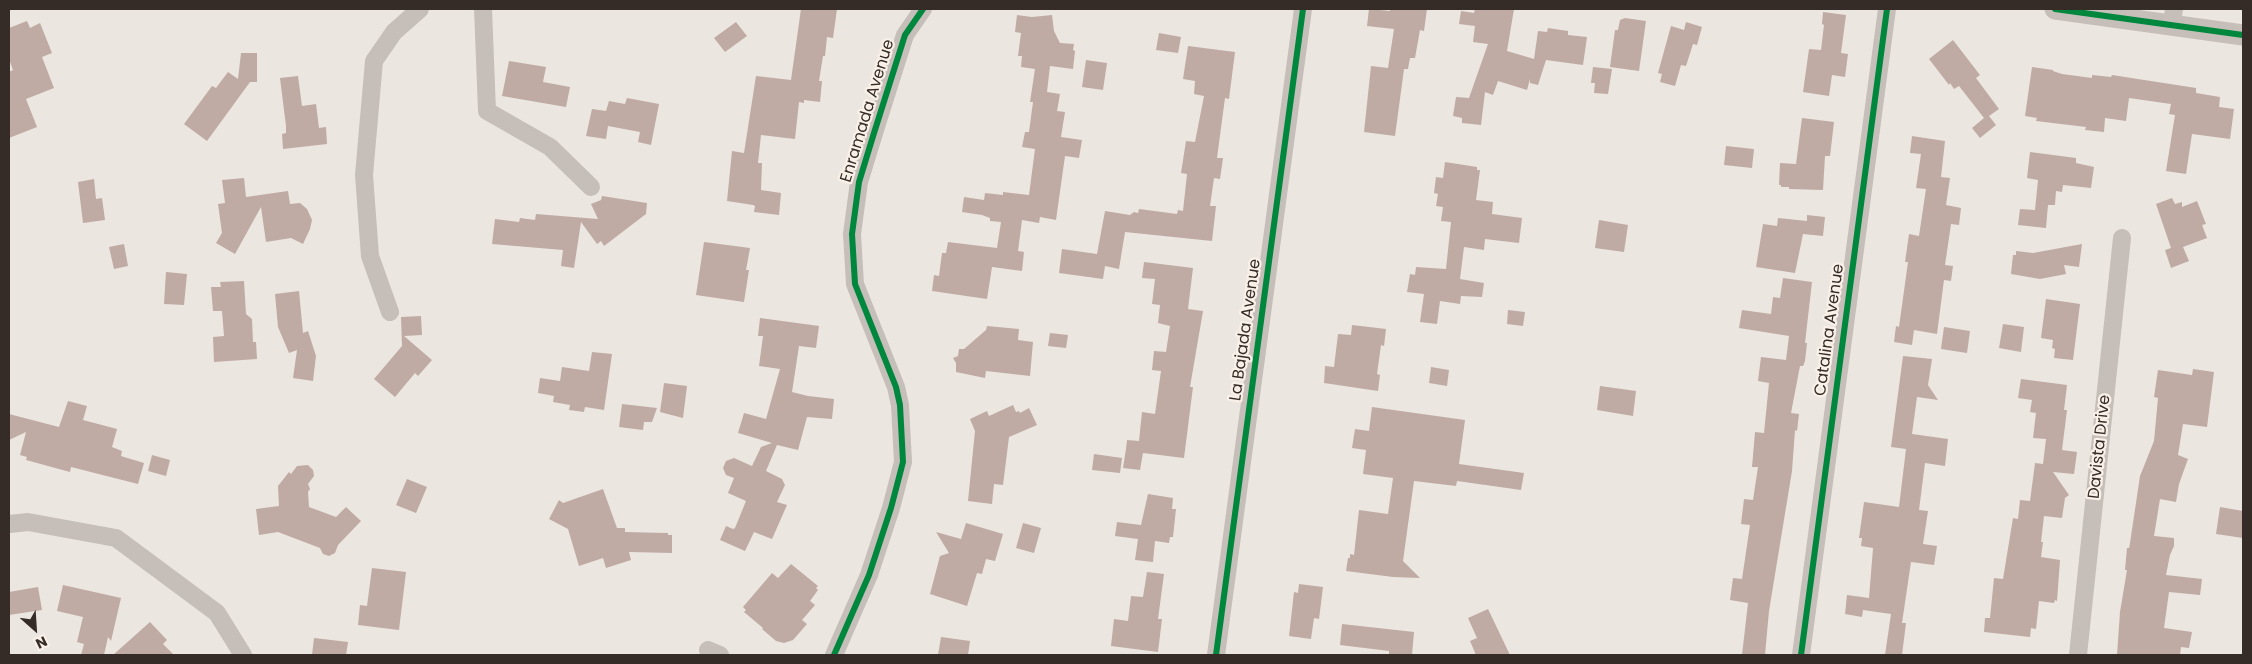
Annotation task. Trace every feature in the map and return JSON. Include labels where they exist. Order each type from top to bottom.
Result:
[{"type":"street","points":[[390,312],[370,256],[364,175],[374,61],[394,32],[420,9]]},
{"type":"street","points":[[483,9],[487,111],[550,147],[591,187]]},
{"type":"street","name":"Enramada Avenue","points":[[834,655],[869,575],[891,508],[903,462],[900,405],[896,387],[855,284],[852,234],[859,182],[905,35],[923,9]]},
{"type":"street","name":"La Bajada Avenue","points":[[1216,655],[1303,9]]},
{"type":"street","name":"Catalina Avenue","points":[[1801,655],[1887,9]]},
{"type":"street","points":[[2055,9],[2173,17],[2243,35]]},
{"type":"street","name":"Davista Drive","points":[[2078,655],[2122,238]]},
{"type":"street","points":[[9,524],[28,522],[116,538],[217,613],[243,655]]},
{"type":"building","points":[[801,9],[837,9],[833,38],[827,37],[825,56],[823,56],[819,81],[822,81],[820,102],[804,100],[804,103],[799,102],[795,139],[761,135],[758,163],[762,163],[761,190],[781,193],[779,215],[754,212],[755,206],[753,205],[727,201],[732,151],[744,153],[756,76],[791,80]]},
{"type":"building","points":[[1369,9],[1390,11],[1390,9],[1427,9],[1424,31],[1420,30],[1415,58],[1410,58],[1408,69],[1404,69],[1395,136],[1364,132],[1371,66],[1388,68],[1394,29],[1367,26]]},
{"type":"building","points":[[1475,9],[1514,9],[1507,51],[1534,59],[1538,31],[1547,32],[1548,28],[1568,31],[1568,35],[1587,37],[1583,65],[1546,60],[1538,85],[1530,83],[1530,79],[1527,90],[1498,81],[1493,95],[1485,92],[1481,125],[1462,123],[1462,118],[1453,116],[1456,97],[1469,98],[1488,44],[1473,42],[1475,26],[1459,24],[1461,11],[1474,13]]},
{"type":"building","points":[[1823,12],[1846,15],[1841,53],[1848,54],[1845,77],[1832,75],[1829,96],[1803,92],[1809,49],[1821,50],[1824,25],[1822,24]]},
{"type":"building","points":[[1017,15],[1032,17],[1052,15],[1054,31],[1060,43],[1074,44],[1073,69],[1050,66],[1047,92],[1060,94],[1057,111],[1065,112],[1061,137],[1082,140],[1079,158],[1065,156],[1056,220],[1040,217],[1039,223],[1022,220],[1018,251],[1024,252],[1022,271],[992,267],[987,299],[932,291],[934,275],[939,276],[942,253],[946,253],[948,242],[997,248],[1001,222],[990,221],[990,218],[982,215],[962,212],[964,197],[984,200],[985,193],[1003,195],[1003,192],[1029,195],[1035,149],[1022,147],[1025,132],[1029,132],[1033,102],[1030,102],[1035,69],[1021,67],[1022,56],[1018,56],[1021,33],[1015,32]]},
{"type":"building","points":[[1625,18],[1646,21],[1639,71],[1610,67],[1615,30],[1618,30],[1620,20]]},
{"type":"building","points":[[27,21],[30,28],[40,23],[52,53],[42,57],[54,88],[26,99],[37,127],[9,138],[9,72],[13,70],[9,59],[9,28]]},
{"type":"building","points":[[736,22],[747,36],[725,52],[714,38]]},
{"type":"building","points":[[1686,22],[1702,27],[1697,45],[1693,44],[1686,66],[1681,65],[1675,86],[1660,82],[1662,74],[1658,73],[1671,26],[1684,30]]},
{"type":"building","points":[[1159,33],[1181,37],[1178,53],[1156,50]]},
{"type":"building","points":[[1953,40],[1980,75],[1976,78],[1999,109],[1989,116],[1996,125],[1980,138],[1972,128],[1984,118],[1959,86],[1954,89],[1950,83],[1949,85],[1929,59]]},
{"type":"building","points":[[1188,46],[1235,52],[1229,99],[1225,98],[1217,158],[1223,158],[1220,179],[1214,178],[1210,206],[1216,206],[1212,241],[1125,232],[1119,269],[1105,266],[1103,279],[1059,273],[1062,249],[1097,254],[1105,211],[1130,215],[1134,212],[1138,213],[1139,209],[1177,214],[1178,210],[1183,211],[1187,174],[1181,173],[1186,141],[1195,142],[1204,96],[1194,94],[1195,81],[1183,79]]},
{"type":"building","points":[[241,53],[257,53],[257,82],[250,82],[207,141],[184,124],[212,86],[216,88],[228,72],[238,79]]},
{"type":"building","points":[[1086,60],[1107,63],[1103,90],[1082,87]]},
{"type":"building","points":[[509,61],[546,67],[543,82],[570,87],[566,107],[502,96]]},
{"type":"building","points":[[1593,67],[1612,69],[1608,94],[1594,93],[1595,83],[1591,83]]},
{"type":"building","points":[[2032,67],[2092,78],[2092,75],[2111,77],[2112,75],[2196,88],[2196,93],[2220,97],[2219,107],[2234,109],[2230,139],[2192,134],[2186,174],[2166,171],[2175,115],[2169,114],[2171,104],[2129,98],[2126,121],[2105,118],[2104,132],[2085,130],[2086,127],[2036,121],[2037,118],[2025,116]]},
{"type":"building","points":[[298,76],[302,106],[316,104],[319,128],[326,127],[327,144],[283,149],[282,134],[286,133],[286,126],[280,78]]},
{"type":"building","points":[[627,98],[659,104],[651,145],[638,142],[640,132],[608,126],[606,139],[586,136],[592,109],[606,111],[609,101],[625,104]]},
{"type":"building","points":[[1802,118],[1834,122],[1830,156],[1825,156],[1823,190],[1789,189],[1789,187],[1781,187],[1779,185],[1780,163],[1796,164]]},
{"type":"building","points":[[1912,136],[1945,141],[1941,177],[1950,178],[1946,205],[1961,208],[1959,225],[1951,224],[1945,265],[1953,266],[1951,281],[1944,280],[1937,334],[1914,330],[1912,345],[1894,342],[1896,326],[1899,327],[1908,262],[1905,262],[1909,234],[1919,236],[1926,189],[1916,188],[1921,154],[1910,153]]},
{"type":"building","points":[[1726,146],[1754,149],[1752,168],[1724,165]]},
{"type":"building","points":[[2030,152],[2076,158],[2076,163],[2094,167],[2091,188],[2063,185],[2062,192],[2056,191],[2055,205],[2048,205],[2046,228],[2018,225],[2020,209],[2035,210],[2038,180],[2027,178]]},
{"type":"building","points":[[1445,162],[1477,167],[1477,170],[1480,170],[1476,200],[1493,202],[1492,214],[1522,218],[1519,243],[1485,239],[1484,250],[1464,247],[1460,279],[1484,283],[1482,297],[1461,296],[1460,304],[1440,301],[1437,324],[1420,322],[1424,294],[1407,292],[1410,274],[1415,275],[1416,267],[1446,269],[1451,222],[1441,221],[1443,207],[1436,206],[1438,194],[1434,193],[1436,177],[1443,178]]},
{"type":"building","points":[[244,178],[246,197],[288,191],[290,204],[300,203],[307,209],[312,220],[303,244],[291,238],[266,242],[261,207],[235,254],[216,243],[222,233],[218,204],[225,203],[222,180]]},
{"type":"building","points":[[94,179],[96,199],[102,198],[105,220],[83,223],[78,182]]},
{"type":"building","points":[[602,196],[647,203],[646,214],[604,246],[601,241],[597,244],[581,222],[574,268],[561,266],[563,250],[492,244],[495,219],[519,222],[520,218],[535,220],[536,214],[598,219],[591,204],[601,200]]},
{"type":"building","points":[[2172,198],[2175,204],[2182,202],[2182,207],[2197,201],[2206,224],[2202,225],[2207,238],[2183,247],[2189,261],[2171,268],[2165,250],[2171,248],[2156,204]]},
{"type":"building","points":[[1807,215],[1825,217],[1823,236],[1803,234],[1795,273],[1756,267],[1763,224],[1777,226],[1778,218],[1807,221]]},
{"type":"building","points":[[1599,220],[1628,225],[1624,252],[1595,248]]},
{"type":"building","points":[[704,242],[750,248],[746,270],[749,270],[744,302],[696,295]]},
{"type":"building","points":[[124,244],[128,266],[114,269],[109,247]]},
{"type":"building","points":[[2082,244],[2079,267],[2064,265],[2066,274],[2040,279],[2011,274],[2013,255],[2016,255],[2016,251],[2033,253]]},
{"type":"building","points":[[1144,262],[1193,268],[1188,309],[1203,311],[1190,387],[1193,387],[1184,458],[1143,453],[1140,470],[1123,468],[1127,440],[1139,441],[1142,412],[1155,414],[1161,371],[1152,370],[1154,351],[1166,352],[1170,326],[1158,323],[1160,305],[1152,304],[1155,279],[1142,278]]},
{"type":"building","points":[[166,272],[187,274],[184,305],[164,304]]},
{"type":"building","points":[[1783,278],[1812,282],[1805,343],[1807,343],[1805,361],[1803,366],[1800,366],[1791,413],[1799,414],[1797,431],[1795,430],[1792,471],[1769,611],[1765,655],[1742,655],[1748,603],[1730,600],[1733,578],[1742,579],[1750,525],[1741,524],[1744,499],[1753,500],[1758,467],[1752,467],[1755,432],[1764,433],[1769,383],[1758,381],[1761,357],[1786,360],[1789,336],[1739,328],[1742,310],[1771,314],[1773,297],[1780,298]]},
{"type":"building","points":[[244,281],[246,314],[252,319],[253,342],[256,342],[257,359],[214,362],[213,337],[224,336],[222,311],[213,311],[211,287],[221,287],[220,282]]},
{"type":"building","points":[[299,291],[303,333],[308,331],[316,356],[313,381],[293,378],[297,350],[289,353],[278,327],[275,294]]},
{"type":"building","points":[[2046,299],[2080,304],[2073,360],[2054,358],[2053,340],[2041,338]]},
{"type":"building","points":[[1508,310],[1525,312],[1523,326],[1507,324]]},
{"type":"building","points":[[421,316],[422,335],[404,336],[432,360],[418,376],[415,373],[395,397],[374,379],[402,346],[401,317]]},
{"type":"building","points":[[760,318],[819,326],[816,348],[799,346],[792,392],[834,399],[832,419],[807,417],[798,450],[777,445],[766,471],[782,479],[785,485],[777,502],[787,505],[772,539],[754,532],[745,551],[720,540],[726,526],[735,528],[746,501],[728,493],[734,478],[726,475],[723,468],[726,461],[734,458],[752,466],[761,447],[772,443],[738,433],[744,413],[766,419],[780,369],[759,366],[763,336],[758,336]]},
{"type":"building","points":[[2003,324],[2024,327],[2021,352],[1999,348]]},
{"type":"building","points":[[1352,325],[1386,329],[1384,346],[1381,345],[1377,374],[1380,375],[1378,391],[1324,383],[1325,366],[1334,367],[1338,334],[1351,335]]},
{"type":"building","points":[[987,326],[1019,329],[1018,340],[1033,342],[1030,376],[986,371],[985,378],[956,372],[956,363],[953,358],[958,356],[959,349],[964,349],[986,330]]},
{"type":"building","points":[[1944,327],[1970,331],[1967,353],[1941,349]]},
{"type":"building","points":[[1050,333],[1068,335],[1066,348],[1048,346]]},
{"type":"building","points":[[592,352],[612,354],[604,410],[585,407],[584,412],[569,410],[570,405],[553,402],[554,396],[538,393],[540,378],[560,381],[562,367],[589,371]]},
{"type":"building","points":[[1903,356],[1932,359],[1928,385],[1938,400],[1917,397],[1912,434],[1948,439],[1945,466],[1925,463],[1919,510],[1928,511],[1923,544],[1937,546],[1934,565],[1911,562],[1902,623],[1906,623],[1902,655],[1885,655],[1891,614],[1863,610],[1862,617],[1845,614],[1847,595],[1869,598],[1873,548],[1861,546],[1862,538],[1859,538],[1864,502],[1899,507],[1906,449],[1891,447]]},
{"type":"building","points":[[1431,367],[1449,370],[1447,386],[1429,383]]},
{"type":"building","points":[[2193,369],[2214,372],[2207,427],[2183,424],[2178,455],[2188,459],[2179,484],[2176,502],[2160,499],[2154,536],[2174,538],[2174,546],[2166,575],[2202,579],[2200,595],[2169,592],[2164,628],[2192,632],[2189,648],[2181,647],[2180,655],[2117,655],[2120,612],[2127,570],[2125,570],[2127,548],[2129,548],[2130,543],[2140,476],[2154,441],[2158,398],[2154,397],[2158,370],[2192,375]]},
{"type":"building","points":[[2021,379],[2067,385],[2064,410],[2067,410],[2062,450],[2077,452],[2074,474],[2053,472],[2069,495],[2065,498],[2062,518],[2044,516],[2041,542],[2043,542],[2041,557],[2060,560],[2057,601],[2055,600],[2054,603],[2039,601],[2036,629],[2031,628],[2030,637],[1984,632],[1985,618],[1990,618],[1994,578],[2003,579],[2013,518],[2018,519],[2020,500],[2030,501],[2035,463],[2043,464],[2046,439],[2033,438],[2036,413],[2030,412],[2032,400],[2018,398]]},
{"type":"building","points":[[664,383],[687,386],[683,418],[660,412]]},
{"type":"building","points":[[1600,386],[1636,391],[1633,416],[1597,410]]},
{"type":"building","points":[[68,401],[87,406],[83,420],[117,429],[112,447],[122,451],[121,456],[144,463],[138,484],[71,467],[70,472],[26,460],[27,457],[20,455],[26,432],[9,440],[9,414],[59,427]]},
{"type":"building","points":[[622,404],[657,408],[652,422],[644,422],[643,430],[619,427]]},
{"type":"building","points":[[1013,405],[1016,412],[1019,411],[1020,413],[1029,408],[1037,425],[1009,437],[1003,485],[994,484],[992,504],[968,501],[975,431],[970,419],[987,411],[989,416]]},
{"type":"building","points":[[1372,407],[1465,420],[1459,464],[1524,473],[1521,490],[1457,481],[1456,486],[1414,481],[1403,561],[1420,578],[1393,577],[1346,571],[1350,554],[1354,555],[1359,510],[1388,514],[1393,478],[1363,474],[1366,450],[1352,448],[1355,429],[1369,431]]},
{"type":"building","points":[[1094,454],[1122,458],[1120,473],[1092,470]]},
{"type":"building","points":[[152,455],[170,460],[166,476],[148,471]]},
{"type":"building","points":[[308,465],[313,470],[314,476],[308,484],[310,489],[308,492],[309,507],[336,517],[346,507],[361,521],[338,545],[335,553],[329,556],[323,554],[320,548],[278,532],[259,535],[256,509],[279,506],[278,486],[289,472],[291,474],[297,466]]},
{"type":"building","points":[[407,479],[427,487],[416,513],[396,505]]},
{"type":"building","points":[[603,489],[617,528],[625,528],[625,532],[668,533],[668,535],[672,535],[672,553],[629,552],[631,560],[606,568],[603,558],[579,566],[568,529],[549,519],[559,500],[563,503]]},
{"type":"building","points":[[1148,494],[1173,498],[1172,509],[1176,509],[1173,537],[1170,537],[1169,543],[1155,541],[1153,562],[1135,560],[1138,539],[1115,536],[1117,522],[1141,525]]},
{"type":"building","points":[[2220,507],[2243,511],[2243,538],[2216,534]]},
{"type":"building","points":[[966,523],[1003,534],[995,561],[986,559],[982,574],[977,573],[967,606],[930,594],[940,556],[949,553],[936,532],[961,539]]},
{"type":"building","points":[[1023,523],[1041,528],[1034,553],[1016,548]]},
{"type":"building","points":[[791,564],[818,586],[816,588],[818,590],[810,601],[815,605],[802,620],[807,624],[793,640],[784,643],[776,641],[762,629],[744,612],[746,610],[743,607],[772,573],[778,578]]},
{"type":"building","points":[[372,568],[406,572],[399,630],[358,625],[360,605],[367,606]]},
{"type":"building","points":[[1147,572],[1164,574],[1158,619],[1162,619],[1158,652],[1111,646],[1114,619],[1128,621],[1131,596],[1143,597]]},
{"type":"building","points":[[1299,584],[1323,587],[1319,619],[1314,618],[1311,639],[1289,636],[1294,592],[1298,593]]},
{"type":"building","points":[[63,585],[121,598],[111,641],[108,637],[104,655],[81,655],[84,644],[77,642],[83,617],[57,611]]},
{"type":"building","points":[[38,587],[42,610],[9,615],[9,592]]},
{"type":"building","points":[[1488,609],[1510,655],[1476,655],[1470,641],[1477,638],[1468,618]]},
{"type":"building","points":[[150,622],[167,640],[163,644],[174,655],[113,655]]},
{"type":"building","points":[[1342,624],[1414,632],[1412,655],[1389,655],[1389,651],[1340,645]]},
{"type":"building","points":[[941,637],[970,641],[968,655],[938,655]]},
{"type":"building","points":[[314,638],[348,642],[346,655],[312,655]]},
{"type":"cycle path","points":[[834,655],[869,575],[891,508],[903,462],[900,405],[896,387],[855,284],[852,234],[859,182],[874,133],[905,35],[923,9]]},
{"type":"cycle path","points":[[1216,655],[1303,9]]},
{"type":"cycle path","points":[[1801,655],[1887,9]]},
{"type":"cycle path","points":[[2055,9],[2243,35]]}]
